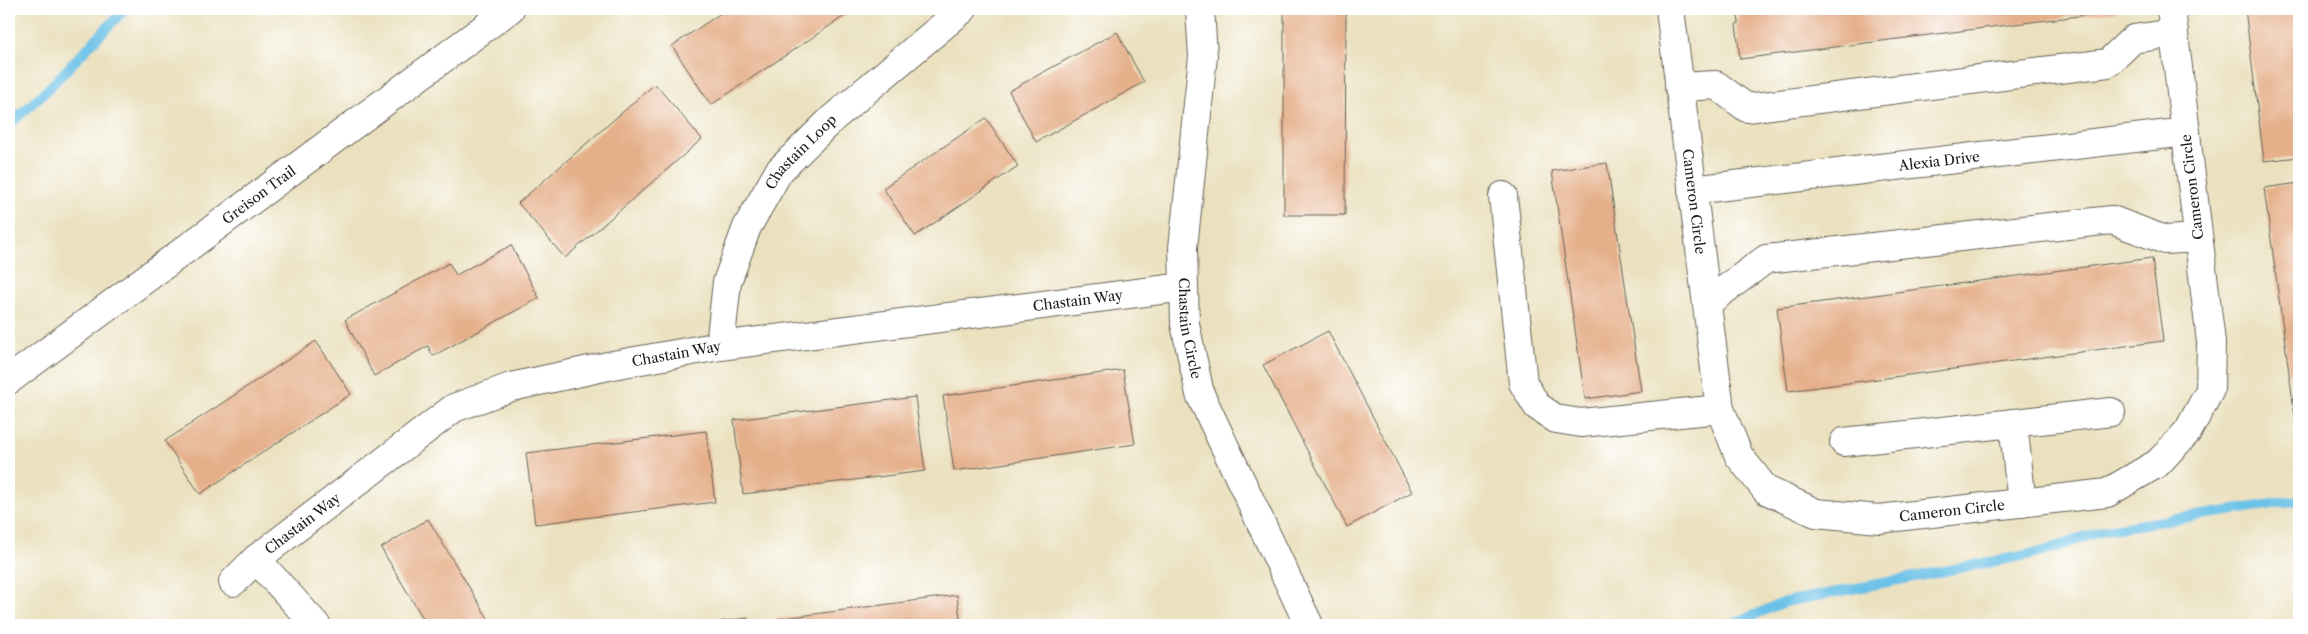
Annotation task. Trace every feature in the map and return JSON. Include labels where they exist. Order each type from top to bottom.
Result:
[{"type":"street","name":"Greison Trail","points":[[9,380],[510,9]]},
{"type":"street","name":"Chastain Circle","points":[[1200,9],[1203,56],[1182,248],[1185,324],[1200,394],[1309,625]]},
{"type":"street","name":"Cameron Circle","points":[[1670,9],[1720,409],[1739,456],[1766,490],[1816,513],[1879,519],[2107,493],[2158,463],[2188,431],[2210,390],[2210,342],[2173,21]]},
{"type":"street","name":"Chastain Loop","points":[[720,346],[727,282],[747,227],[779,172],[833,118],[955,11]]},
{"type":"street","points":[[1679,87],[1716,85],[1747,108],[2108,63],[2133,39],[2173,21]]},
{"type":"street","name":"Alexia Drive","points":[[1692,190],[2186,132]]},
{"type":"street","points":[[1504,196],[1523,383],[1537,406],[1556,419],[1581,423],[1720,409]]},
{"type":"street","points":[[1707,303],[1766,259],[2112,220],[2165,240],[2198,238]]},
{"type":"street","name":"Chastain Way","points":[[233,582],[256,559],[454,408],[511,388],[612,365],[720,346],[1184,287]]},
{"type":"street","points":[[1844,442],[2111,412]]},
{"type":"street","points":[[2013,423],[2022,502]]},
{"type":"street","points":[[256,559],[316,625]]},
{"type":"building","points":[[727,9],[855,9],[711,105],[672,46]]},
{"type":"building","points":[[1284,9],[1346,9],[1345,215],[1284,215]]},
{"type":"building","points":[[1737,9],[2118,9],[2118,11],[1740,59],[1736,24],[1739,23]]},
{"type":"building","points":[[2245,9],[2299,9],[2299,157],[2264,161]]},
{"type":"building","points":[[1117,32],[1144,82],[1036,142],[1009,91]]},
{"type":"building","points":[[655,84],[702,139],[565,258],[518,203]]},
{"type":"building","points":[[986,118],[1018,166],[915,236],[883,188]]},
{"type":"building","points":[[1607,163],[1641,391],[1585,399],[1552,171]]},
{"type":"building","points":[[2299,183],[2299,416],[2295,417],[2264,188]]},
{"type":"building","points":[[511,245],[539,298],[433,356],[428,346],[374,376],[345,320],[449,263],[456,275]]},
{"type":"building","points":[[2152,258],[2163,341],[1788,391],[1777,308]]},
{"type":"building","points":[[1328,331],[1412,492],[1347,527],[1263,365]]},
{"type":"building","points":[[316,341],[351,394],[200,494],[165,441]]},
{"type":"building","points":[[1123,370],[1135,444],[954,471],[943,396]]},
{"type":"building","points":[[915,397],[925,471],[743,494],[734,420]]},
{"type":"building","points":[[706,431],[715,502],[535,524],[526,453]]},
{"type":"building","points":[[428,519],[492,625],[427,625],[381,548]]},
{"type":"building","points":[[957,595],[961,625],[777,625],[777,619]]},
{"type":"building","points":[[747,618],[748,625],[705,625],[705,624]]},
{"type":"waterway","points":[[9,125],[47,90],[125,9]]},
{"type":"waterway","points":[[1730,625],[1785,602],[2042,552],[2105,530],[2299,500]]}]
